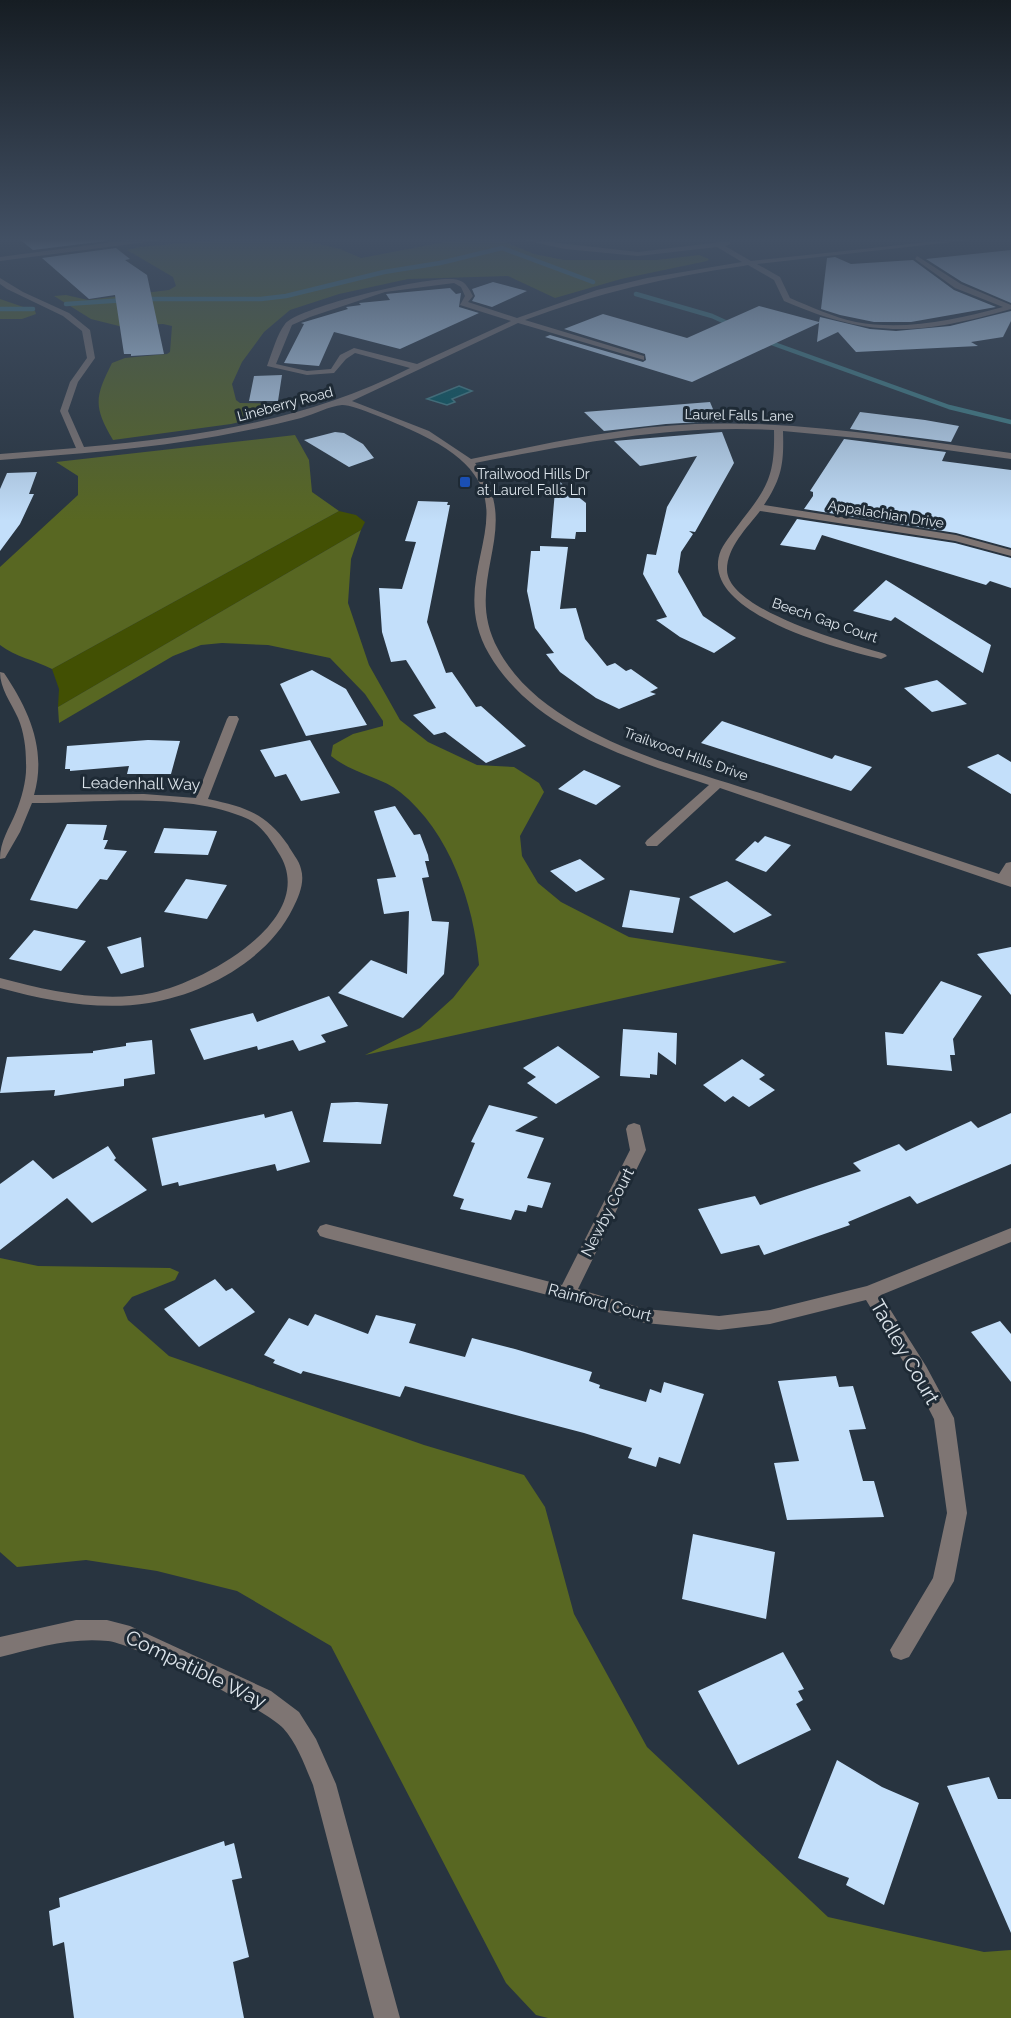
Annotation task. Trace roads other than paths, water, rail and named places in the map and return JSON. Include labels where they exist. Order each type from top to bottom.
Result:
[{"type":"street","points":[[81,450],[64,411],[74,382],[91,358],[86,332]]},
{"type":"street","points":[[286,332],[271,366],[307,373],[334,371],[343,357],[354,350],[417,367]]},
{"type":"street","name":"Lineberry Road","points":[[0,457],[165,442],[236,431],[301,416],[344,401],[492,332]]},
{"type":"street","points":[[557,332],[641,358]]},
{"type":"street","name":"Trailwood Hills Drive","points":[[344,401],[440,441],[468,462],[484,483],[492,510],[492,529],[479,607],[483,632],[498,659],[522,689],[559,717],[632,753],[1006,882]]},
{"type":"street","name":"Laurel Falls Lane","points":[[468,462],[629,432],[725,426],[846,434],[1011,456]]},
{"type":"street","name":"Beech Gap Court","points":[[778,428],[776,474],[724,553],[722,575],[736,595],[759,613],[789,627],[881,656]]},
{"type":"street","name":"Appalachian Drive","points":[[756,507],[956,538],[1011,553]]},
{"type":"street","points":[[0,675],[22,710],[31,735],[34,772],[29,799],[12,838],[0,855]]},
{"type":"street","points":[[201,800],[233,719]]},
{"type":"street","points":[[652,843],[718,783]]},
{"type":"street","name":"Leadenhall Way","points":[[0,983],[58,998],[124,1000],[169,993],[248,954],[271,935],[286,910],[296,885],[294,866],[277,838],[255,818],[201,800],[29,799]]},
{"type":"street","points":[[1006,882],[1011,866]]},
{"type":"street","name":"Newby Court","points":[[567,1293],[638,1150],[634,1130]]},
{"type":"street","name":"Rainford Court","points":[[326,1231],[567,1293],[645,1316],[719,1323],[770,1317],[870,1292],[1011,1235]]},
{"type":"street","name":"Tadley Court","points":[[870,1292],[919,1371],[944,1418],[957,1513],[943,1581],[901,1650]]},
{"type":"street","name":"Compatible Way","points":[[0,1647],[77,1630],[103,1629],[122,1633],[263,1699],[291,1720],[308,1747],[324,1784],[387,2018]]},
{"type":"water","points":[[459,386],[472,391],[452,399],[455,402],[447,405],[427,399]]},
{"type":"waterway","points":[[763,340],[949,407],[1011,422]]},
{"type":"place","name":"Trailwood Hills Dr at Laurel Falls Ln","points":[[465,482]]}]
